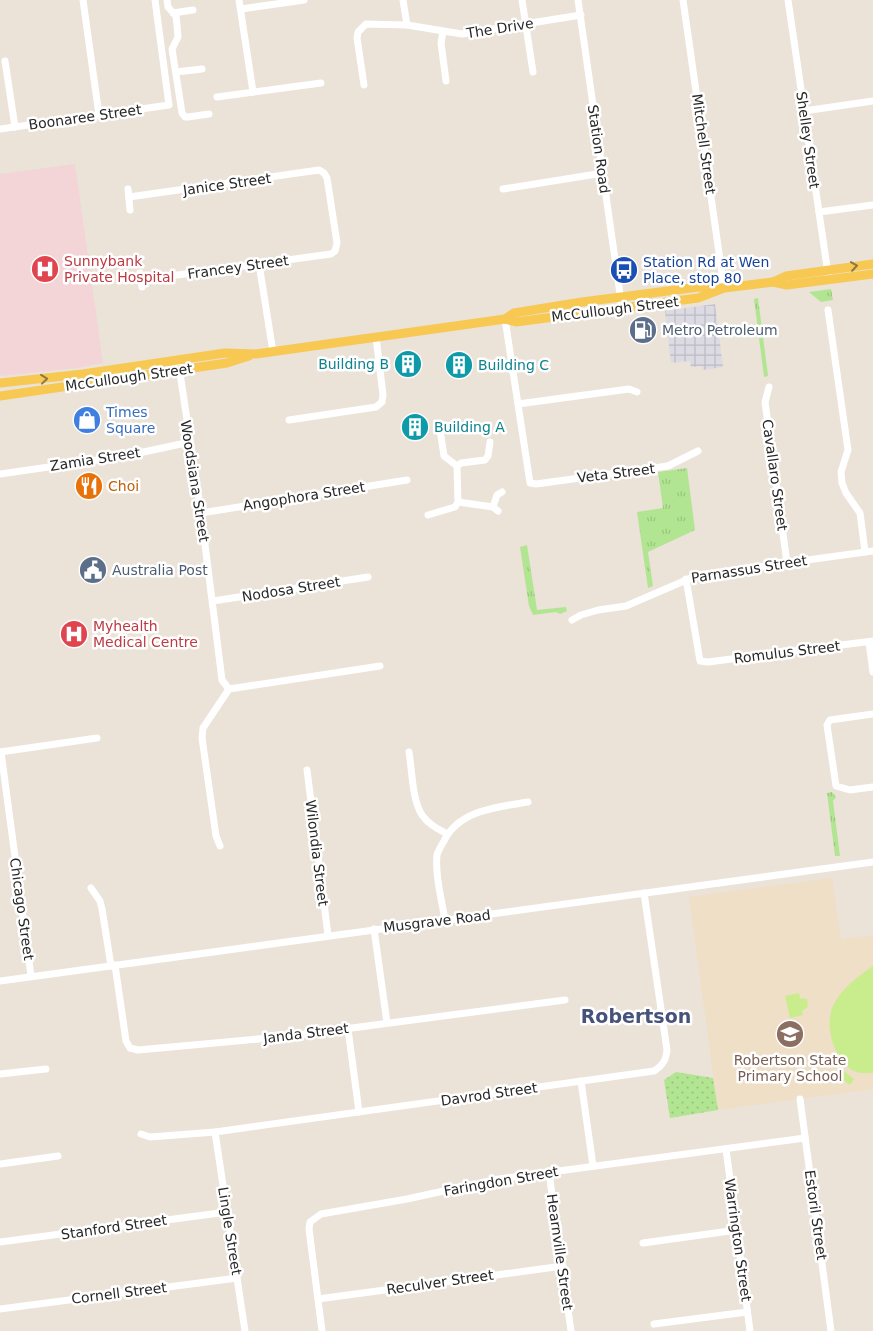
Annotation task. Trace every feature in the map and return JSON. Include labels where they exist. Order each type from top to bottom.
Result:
[{"type":"main road","name":"McCullough Street","points":[[828,275],[873,264]]},
{"type":"main road","name":"McCullough Street","points":[[505,319],[514,313],[699,287],[724,288],[773,282],[786,276],[873,274]]},
{"type":"main road","name":"McCullough Street","points":[[0,382],[178,365],[227,363],[256,354],[505,319],[516,322],[698,298],[724,288]]},
{"type":"main road","name":"McCullough Street","points":[[0,396],[178,365]]},
{"type":"street","points":[[83,0],[99,115]]},
{"type":"street","name":"Boonaree Street","points":[[0,129],[169,105],[155,0]]},
{"type":"street","points":[[166,0],[168,7],[176,16],[178,37],[172,49],[182,113],[185,117],[209,114]]},
{"type":"street","points":[[239,0],[253,92]]},
{"type":"street","points":[[240,9],[304,0]]},
{"type":"street","points":[[403,0],[407,25]]},
{"type":"street","points":[[522,0],[533,72]]},
{"type":"street","name":"Station Road","points":[[578,0],[622,308]]},
{"type":"street","name":"Mitchell Street","points":[[683,0],[724,288]]},
{"type":"street","name":"Shelley Street","points":[[788,0],[828,275]]},
{"type":"street","points":[[173,13],[193,10]]},
{"type":"street","name":"The Drive","points":[[364,84],[357,38],[360,27],[366,24],[407,25],[462,34],[581,16]]},
{"type":"street","points":[[444,32],[441,43],[446,81]]},
{"type":"street","points":[[6,61],[15,127]]},
{"type":"street","points":[[176,72],[202,69]]},
{"type":"street","points":[[217,97],[321,83]]},
{"type":"street","points":[[804,111],[873,101]]},
{"type":"street","name":"Janice Street","points":[[130,210],[128,193],[318,170],[324,173],[327,178],[337,243],[335,251]]},
{"type":"street","points":[[503,188],[603,173]]},
{"type":"street","points":[[819,212],[873,205]]},
{"type":"street","name":"Francey Street","points":[[141,280],[331,254],[335,251]]},
{"type":"street","points":[[259,264],[273,352]]},
{"type":"street","points":[[828,310],[848,450],[841,472],[842,483],[846,493],[860,513],[869,552]]},
{"type":"street","points":[[505,319],[518,404],[629,389],[637,392]]},
{"type":"street","points":[[289,420],[376,408],[382,402],[384,395],[376,337]]},
{"type":"street","name":"Woodsiana Street","points":[[178,365],[201,513],[222,680],[229,689]]},
{"type":"street","name":"Cavallaro Street","points":[[769,387],[765,402],[787,563]]},
{"type":"street","name":"Veta Street","points":[[518,404],[530,483],[536,484],[668,466],[698,451]]},
{"type":"street","points":[[440,430],[444,456],[457,466]]},
{"type":"street","name":"Zamia Street","points":[[0,474],[125,456],[190,442]]},
{"type":"street","points":[[457,466],[461,463],[484,460],[488,456],[490,442]]},
{"type":"street","points":[[428,515],[455,507],[458,502],[457,466]]},
{"type":"street","name":"Angophora Street","points":[[201,513],[407,480]]},
{"type":"street","points":[[458,502],[496,509],[497,495],[502,492]]},
{"type":"street","name":"Parnassus Street","points":[[572,620],[598,610],[626,606],[698,575],[869,552]]},
{"type":"street","name":"Nodosa Street","points":[[213,601],[368,577]]},
{"type":"street","name":"Romulus Street","points":[[686,579],[690,592],[700,661],[708,662],[871,641]]},
{"type":"street","points":[[871,641],[873,672]]},
{"type":"street","points":[[220,846],[216,836],[202,738],[203,728],[229,689],[380,666]]},
{"type":"street","points":[[873,714],[830,720],[827,725],[836,786],[850,790],[873,787]]},
{"type":"street","points":[[0,752],[97,738]]},
{"type":"street","name":"Chicago Street","points":[[0,752],[31,976]]},
{"type":"street","points":[[409,752],[414,791],[421,814],[435,827],[447,834]]},
{"type":"street","name":"Wilondia Street","points":[[307,770],[328,935]]},
{"type":"street","points":[[445,921],[437,854],[447,834],[456,825],[477,813],[528,802]]},
{"type":"street","name":"Musgrave Road","points":[[0,981],[873,862]]},
{"type":"street","points":[[91,888],[100,901],[113,965]]},
{"type":"street","name":"Davrod Street","points":[[142,1134],[150,1137],[215,1132],[654,1071],[662,1066],[666,1059],[667,1050],[644,893]]},
{"type":"street","points":[[374,929],[387,1023]]},
{"type":"street","name":"Janda Street","points":[[113,965],[126,1041],[130,1048],[138,1050],[291,1036],[564,1000]]},
{"type":"street","points":[[348,1029],[359,1112]]},
{"type":"street","points":[[0,1074],[46,1068]]},
{"type":"street","points":[[581,1081],[594,1166]]},
{"type":"street","name":"Estoril Street","points":[[800,1099],[831,1331]]},
{"type":"street","name":"Lingle Street","points":[[215,1132],[244,1331]]},
{"type":"street","name":"Faringdon Street","points":[[322,1331],[309,1229],[310,1222],[321,1214],[407,1199],[500,1179],[805,1138]]},
{"type":"street","name":"Warrington Street","points":[[726,1149],[750,1331]]},
{"type":"street","points":[[0,1164],[58,1156]]},
{"type":"street","name":"Hearnville Street","points":[[549,1173],[571,1331]]},
{"type":"street","name":"Stanford Street","points":[[0,1242],[227,1212]]},
{"type":"street","points":[[643,1243],[737,1230]]},
{"type":"street","name":"Reculver Street","points":[[318,1299],[562,1266]]},
{"type":"street","name":"Cornell Street","points":[[0,1309],[237,1278]]},
{"type":"street","points":[[654,1324],[747,1312]]},
{"type":"shaded area","name":"Sunnybank Private Hospital","points":[[75,164],[103,363],[76,368],[0,376],[0,174]]},
{"type":"shaded area","points":[[715,304],[723,367],[703,370],[702,366],[691,367],[690,361],[671,363],[665,311]]},
{"type":"shaded area","name":"Robertson State Primary School","points":[[832,878],[841,939],[873,935],[873,1089],[718,1110],[689,897]]},
{"type":"green space","points":[[831,289],[833,300],[821,302],[809,292]]},
{"type":"green space","points":[[758,298],[768,376],[764,377],[754,299]]},
{"type":"green space","points":[[687,468],[695,530],[648,552],[653,586],[648,588],[637,512],[663,508],[658,472]]},
{"type":"green space","points":[[527,545],[537,610],[566,607],[567,611],[560,614],[556,612],[533,615],[529,606],[520,547]]},
{"type":"green space","points":[[832,792],[836,797],[833,801],[840,856],[835,856],[827,793]]},
{"type":"green space","points":[[873,966],[873,1073],[861,1073],[847,1066],[836,1051],[830,1032],[830,1014],[836,1000],[845,989]]},
{"type":"green space","points":[[799,993],[800,998],[807,999],[808,1007],[802,1011],[803,1015],[790,1018],[785,996]]},
{"type":"green space","points":[[840,1068],[854,1079],[850,1085],[835,1074]]},
{"type":"green space","points":[[676,1072],[713,1078],[718,1110],[670,1118],[664,1080]]},
{"type":"place","name":"Sunnybank Private Hospital","points":[[45,269]]},
{"type":"place","name":"Station Rd at Wen Place, stop 80","points":[[624,270]]},
{"type":"place","name":"Metro Petroleum","points":[[643,330]]},
{"type":"place","name":"Building B","points":[[408,364]]},
{"type":"place","name":"Building C","points":[[459,365]]},
{"type":"place","name":"Times Square","points":[[87,420]]},
{"type":"place","name":"Building A","points":[[415,427]]},
{"type":"place","name":"Choi","points":[[89,486]]},
{"type":"place","name":"Australia Post","points":[[93,570]]},
{"type":"place","name":"Myhealth Medical Centre","points":[[74,634]]},
{"type":"place","name":"Robertson State Primary School","points":[[790,1034]]},
{"type":"district","name":"Robertson","points":[[636,1016]]}]
